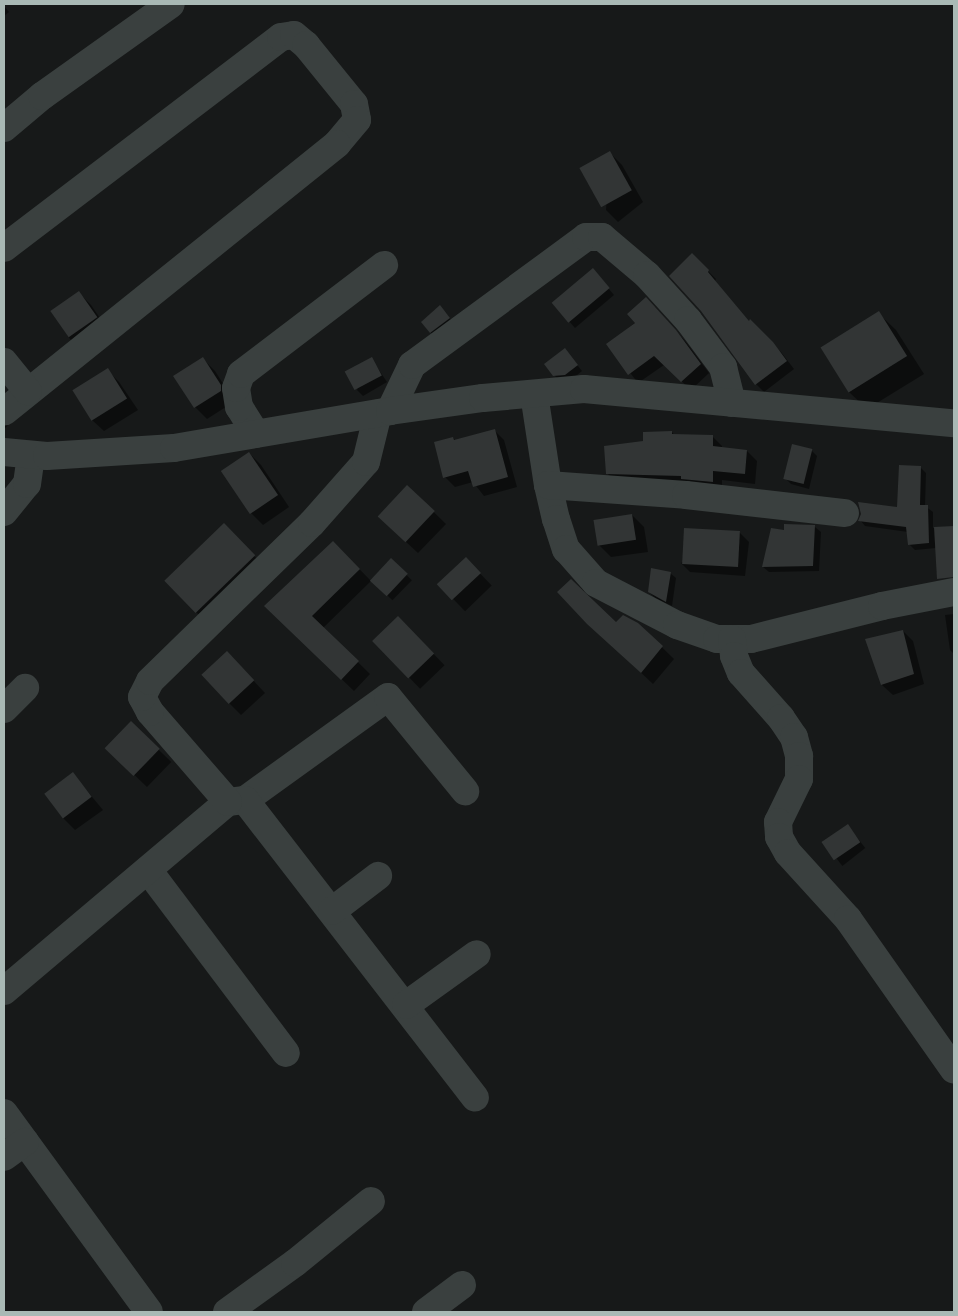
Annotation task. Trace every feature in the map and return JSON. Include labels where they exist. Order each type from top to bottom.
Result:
[{"type":"street","points":[[4,128],[42,96],[171,4]]},
{"type":"street","points":[[4,248],[281,37],[294,36],[306,45],[354,104],[357,120],[337,144],[4,412]]},
{"type":"street","points":[[475,1098],[406,1005],[332,911],[237,801],[150,712],[142,697],[150,681],[312,523],[366,462],[384,412],[412,365],[586,237],[602,237],[647,275],[688,320],[723,367],[732,403]]},
{"type":"street","points":[[256,434],[239,408],[236,388],[241,374],[384,265]]},
{"type":"street","points":[[4,362],[28,392]]},
{"type":"street","points":[[4,452],[47,456],[174,448],[384,412],[584,389],[954,423]]},
{"type":"street","points":[[534,394],[548,485],[556,519],[566,549],[596,583],[677,626],[717,640],[752,638],[882,606],[954,592]]},
{"type":"street","points":[[4,512],[27,484],[31,455]]},
{"type":"street","points":[[548,485],[686,495],[846,512]]},
{"type":"street","points":[[732,639],[734,656],[742,673],[781,718],[794,737],[799,756],[799,779],[778,822],[780,837],[788,853],[848,919],[954,1070]]},
{"type":"street","points":[[4,709],[25,688]]},
{"type":"street","points":[[4,991],[148,870],[237,801],[388,697],[464,792]]},
{"type":"street","points":[[148,870],[286,1053]]},
{"type":"street","points":[[332,911],[378,876]]},
{"type":"street","points":[[406,1005],[477,954]]},
{"type":"street","points":[[4,1113],[14,1150],[149,1312]]},
{"type":"street","points":[[227,1312],[295,1263],[371,1201]]},
{"type":"street","points":[[426,1312],[462,1285]]},
{"type":"building","points":[[610,151],[632,190],[601,207],[579,168]]},
{"type":"building","points":[[692,253],[709,270],[708,272],[749,321],[750,319],[773,342],[787,361],[755,385],[701,311],[669,276]]},
{"type":"building","points":[[593,268],[610,288],[568,323],[552,303]]},
{"type":"building","points":[[79,291],[97,317],[69,337],[50,311]]},
{"type":"building","points":[[646,297],[676,330],[701,364],[681,382],[654,356],[628,375],[606,344],[635,323],[627,314]]},
{"type":"building","points":[[440,305],[450,318],[430,333],[421,322]]},
{"type":"building","points":[[879,311],[907,356],[849,393],[820,348]]},
{"type":"building","points":[[565,348],[578,365],[565,375],[553,376],[544,364]]},
{"type":"building","points":[[203,357],[221,385],[221,391],[194,408],[173,376]]},
{"type":"building","points":[[372,357],[382,376],[354,390],[345,372]]},
{"type":"building","points":[[108,368],[127,399],[91,421],[72,390]]},
{"type":"building","points":[[495,429],[508,477],[473,487],[468,471],[443,478],[434,442],[453,437],[454,440]]},
{"type":"building","points":[[672,431],[672,434],[713,435],[713,446],[747,450],[745,474],[713,471],[713,482],[681,479],[681,476],[606,474],[604,446],[643,441],[643,432]]},
{"type":"building","points":[[792,444],[812,449],[804,484],[783,479]]},
{"type":"building","points":[[249,452],[278,495],[250,514],[221,471]]},
{"type":"building","points":[[899,465],[921,466],[920,505],[928,505],[929,543],[908,545],[906,527],[858,521],[861,514],[858,502],[897,507]]},
{"type":"building","points":[[407,485],[435,511],[405,542],[378,516]]},
{"type":"building","points":[[632,514],[636,540],[598,546],[593,520]]},
{"type":"building","points":[[224,523],[255,555],[196,613],[164,581]]},
{"type":"building","points":[[784,524],[815,525],[813,566],[762,567],[771,528],[784,530]]},
{"type":"building","points":[[954,526],[954,577],[937,579],[934,527]]},
{"type":"building","points":[[684,528],[740,531],[738,567],[682,564]]},
{"type":"building","points":[[333,541],[360,569],[312,616],[359,661],[341,680],[264,606]]},
{"type":"building","points":[[466,557],[481,573],[452,600],[437,584]]},
{"type":"building","points":[[391,558],[408,574],[387,596],[370,581]]},
{"type":"building","points":[[651,568],[671,572],[666,602],[648,592]]},
{"type":"building","points":[[571,579],[616,622],[623,615],[638,623],[663,646],[641,673],[587,624],[557,592]]},
{"type":"building","points":[[398,616],[434,653],[408,678],[372,641]]},
{"type":"building","points":[[903,630],[914,674],[881,685],[865,639]]},
{"type":"building","points":[[227,651],[254,680],[229,704],[201,675]]},
{"type":"building","points":[[131,721],[160,749],[133,776],[105,748]]},
{"type":"building","points":[[73,772],[92,797],[63,818],[44,794]]},
{"type":"building","points":[[848,824],[860,842],[834,860],[821,842]]}]
